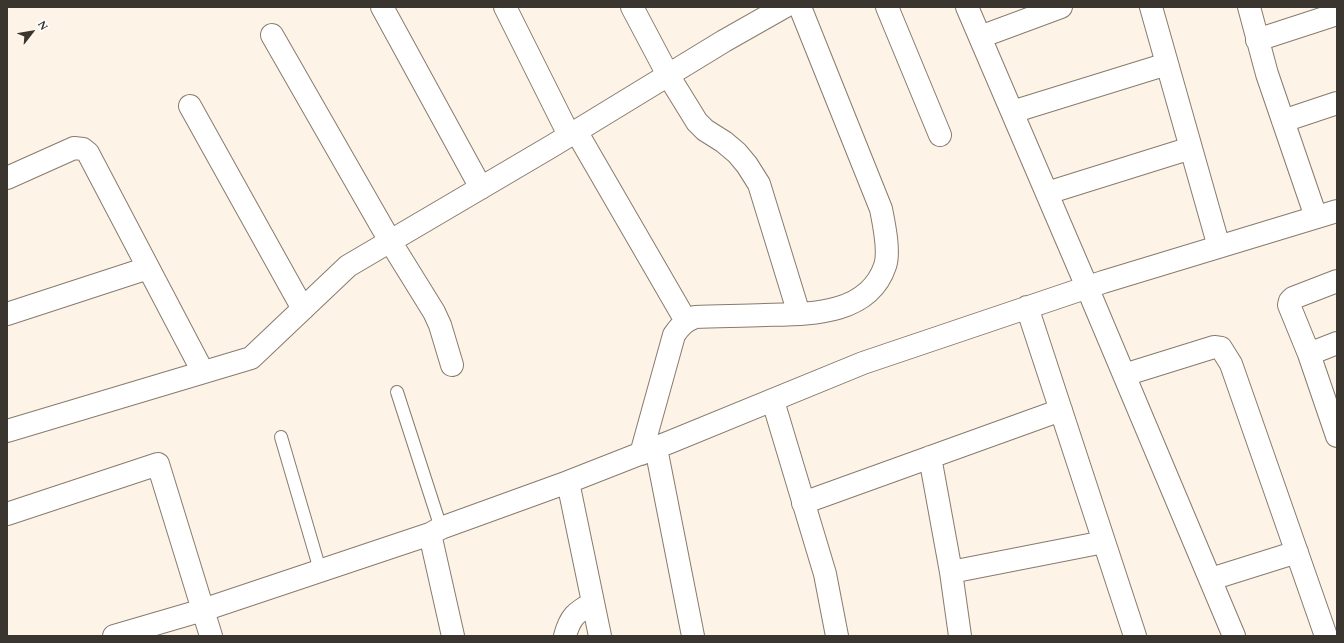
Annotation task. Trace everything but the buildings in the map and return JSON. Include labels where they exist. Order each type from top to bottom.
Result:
[{"type":"street","points":[[382,7],[481,188]]},
{"type":"street","points":[[505,7],[573,133],[686,320]]},
{"type":"street","points":[[632,7],[668,75],[697,122],[705,130],[724,142],[737,153],[747,165],[758,184],[799,314]]},
{"type":"street","points":[[693,636],[648,451],[674,334],[686,320],[695,317],[813,314],[846,306],[866,294],[877,284],[886,265],[886,236],[881,209],[800,7]]},
{"type":"street","points":[[887,7],[940,134]]},
{"type":"street","points":[[967,7],[1234,636]]},
{"type":"street","points":[[980,37],[1061,7]]},
{"type":"street","points":[[1151,7],[1219,247]]},
{"type":"street","points":[[1249,7],[1257,40],[1316,217]]},
{"type":"street","points":[[7,431],[251,358],[348,266],[481,188],[780,8]]},
{"type":"street","points":[[1257,40],[1337,14]]},
{"type":"street","points":[[272,35],[390,241],[434,312],[440,325],[452,366]]},
{"type":"street","points":[[1012,112],[1167,64]]},
{"type":"street","points":[[1283,120],[1337,103]]},
{"type":"street","points":[[190,106],[303,309]]},
{"type":"street","points":[[7,178],[74,148],[83,149],[88,153],[203,372]]},
{"type":"street","points":[[1047,193],[1191,148]]},
{"type":"street","points":[[114,636],[203,610],[436,531],[648,451],[863,363],[1087,287],[1337,211]]},
{"type":"street","points":[[7,314],[148,268]]},
{"type":"street","points":[[1337,281],[1293,298],[1288,305],[1309,354],[1337,436]]},
{"type":"street","points":[[1027,308],[1135,636]]},
{"type":"street","points":[[1309,354],[1337,343]]},
{"type":"street","points":[[1124,375],[1214,347],[1222,348],[1231,364],[1326,636]]},
{"type":"street","points":[[773,400],[825,574],[837,636]]},
{"type":"street","points":[[803,503],[1061,410]]},
{"type":"street","points":[[930,457],[951,572],[960,636]]},
{"type":"street","points":[[7,514],[158,464],[211,636]]},
{"type":"street","points":[[568,482],[600,636]]},
{"type":"street","points":[[436,531],[452,636]]},
{"type":"street","points":[[951,572],[1104,542]]},
{"type":"street","points":[[1210,579],[1297,552]]},
{"type":"street","points":[[565,636],[573,616],[593,603]]},
{"type":"lane","points":[[397,392],[436,531]]},
{"type":"lane","points":[[281,437],[320,570]]}]
